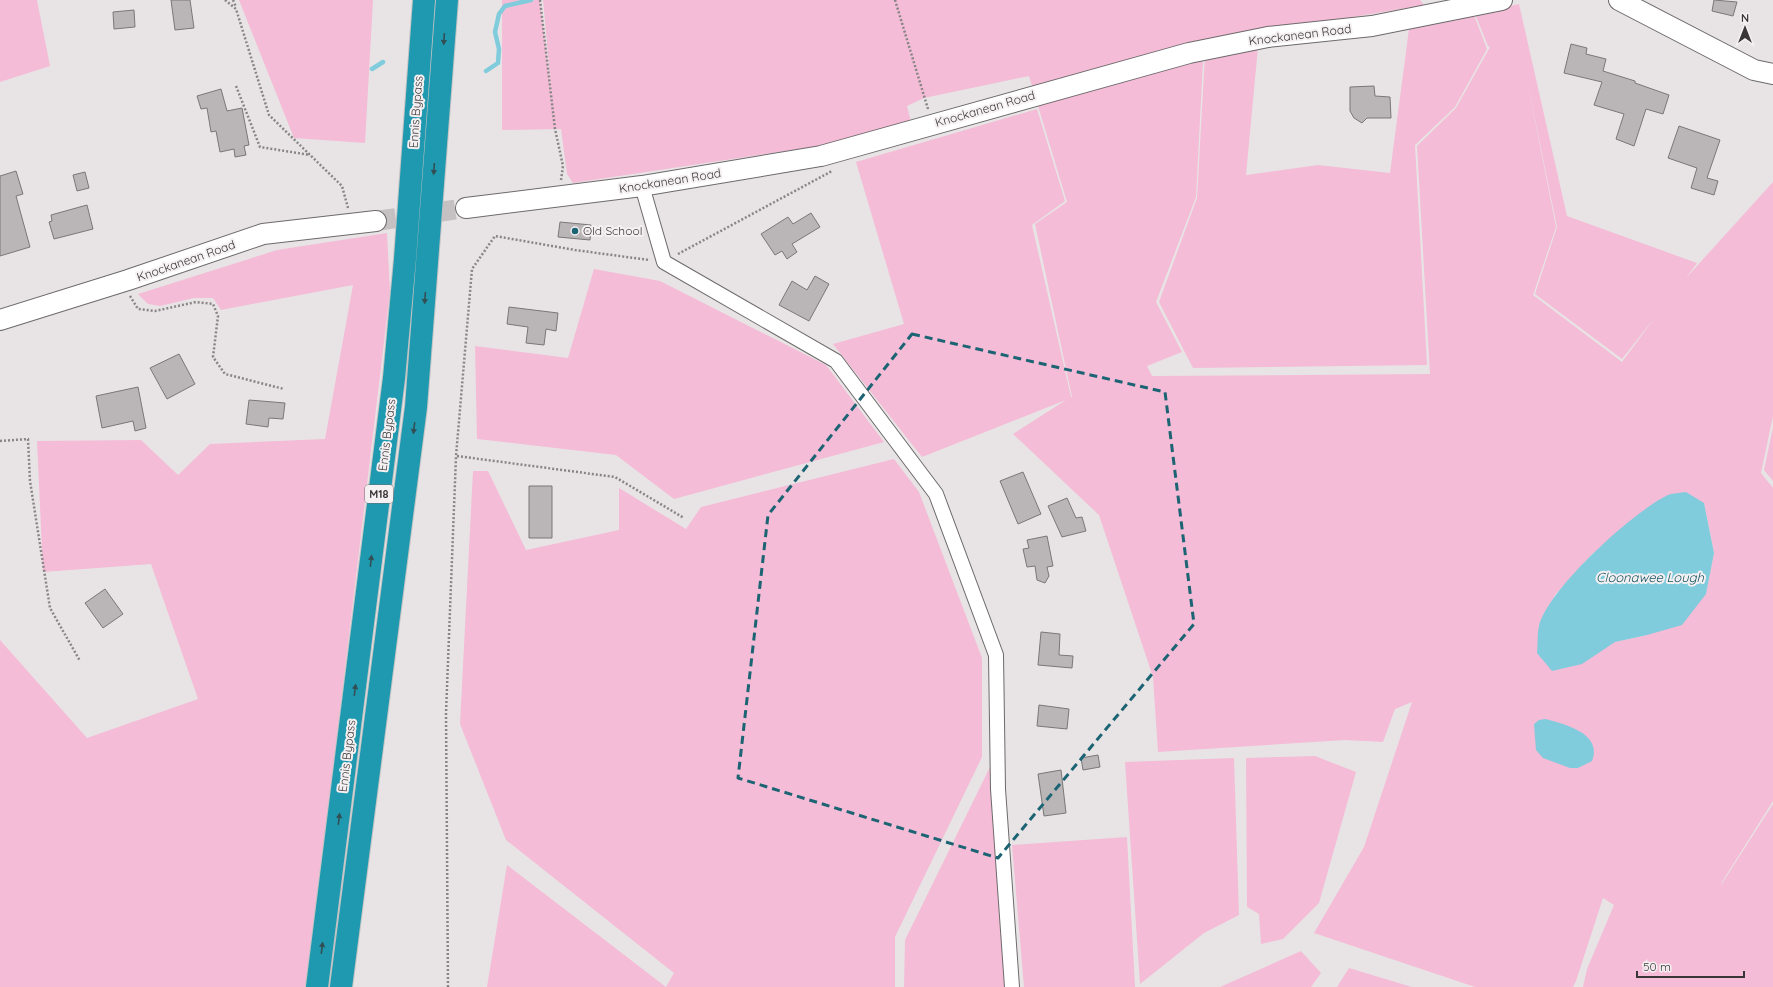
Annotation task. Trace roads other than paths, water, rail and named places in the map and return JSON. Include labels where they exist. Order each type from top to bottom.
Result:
[{"type":"highway","name":"Ennis Bypass","points":[[317,987],[394,378],[405,259],[424,0]]},
{"type":"highway","name":"Ennis Bypass","points":[[341,987],[416,407],[447,0]]},
{"type":"street","name":"Knockanean Road","points":[[466,208],[642,186],[821,156],[1189,54],[1268,37],[1372,26],[1502,0]]},
{"type":"street","points":[[1619,0],[1754,70],[1773,74]]},
{"type":"street","points":[[642,186],[664,262],[836,361],[936,494],[996,655],[998,789],[1012,987]]},
{"type":"street","name":"Knockanean Road","points":[[0,320],[122,282],[263,234],[376,221]]},
{"type":"water","name":"Cloonawee Lough","points":[[1686,492],[1704,503],[1714,553],[1706,594],[1682,625],[1615,642],[1582,664],[1552,671],[1537,653],[1538,632],[1546,610],[1558,592],[1594,553],[1635,517],[1668,495]]},
{"type":"water","points":[[1545,719],[1571,727],[1580,731],[1587,737],[1592,743],[1594,751],[1592,761],[1578,768],[1570,768],[1543,758],[1536,750],[1534,724],[1539,720]]},
{"type":"waterway","points":[[486,71],[498,63],[499,49],[495,32],[499,14],[505,6],[531,0]]},
{"type":"waterway","points":[[372,69],[383,62]]},
{"type":"tunnel","points":[[376,221],[466,208]]},
{"type":"place","name":"Old School","points":[[575,231]]}]
